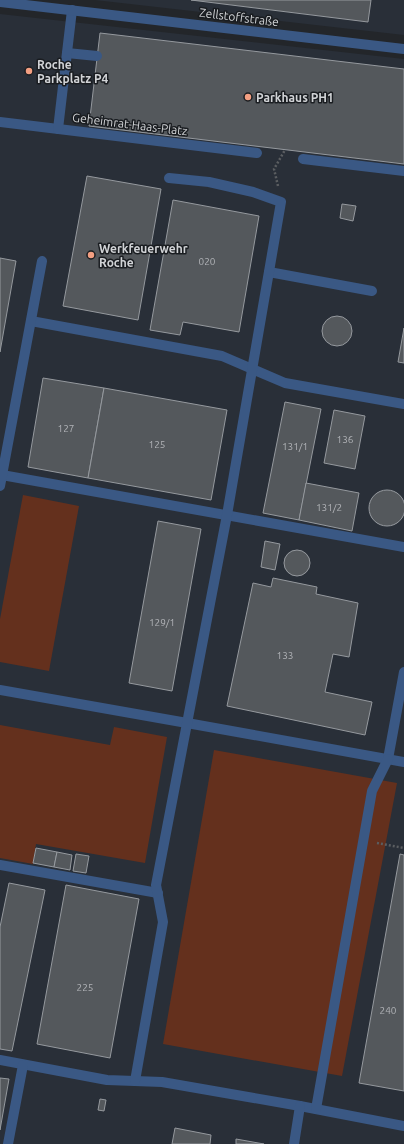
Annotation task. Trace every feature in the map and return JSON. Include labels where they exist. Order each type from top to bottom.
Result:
[{"type":"street","name":"Zellstoffstraße","points":[[0,2],[404,49]]},
{"type":"street","points":[[58,129],[72,10]]},
{"type":"street","points":[[67,53],[97,56]]},
{"type":"street","name":"Geheimrat-Haas-Platz","points":[[0,122],[257,153]]},
{"type":"street","points":[[303,159],[404,171]]},
{"type":"street","points":[[135,1081],[163,922],[156,886],[227,515],[281,202],[253,192],[209,182],[169,178]]},
{"type":"street","points":[[0,486],[42,261]]},
{"type":"street","points":[[269,272],[372,291]]},
{"type":"street","points":[[31,322],[222,356],[285,383],[404,404]]},
{"type":"street","points":[[2,475],[404,547]]},
{"type":"street","points":[[316,1109],[372,791],[388,759],[404,672]]},
{"type":"street","points":[[0,690],[404,762]]},
{"type":"street","points":[[0,865],[158,894]]},
{"type":"street","points":[[0,1060],[107,1080],[162,1082],[404,1126]]},
{"type":"street","points":[[8,1144],[23,1065]]},
{"type":"street","points":[[294,1144],[300,1106]]},
{"type":"path","points":[[281,202],[274,169],[285,150]]},
{"type":"path","points":[[363,841],[404,848]]},
{"type":"shaded area","points":[[95,0],[404,0],[404,35]]},
{"type":"shaded area","points":[[0,14],[404,59],[404,1144],[0,1144]]},
{"type":"shaded area","points":[[23,495],[79,506],[49,671],[0,662],[0,619]]},
{"type":"shaded area","points":[[0,725],[110,745],[114,727],[167,737],[145,863],[36,844],[33,864],[0,858]]},
{"type":"shaded area","points":[[214,750],[397,783],[342,1076],[163,1044]]},
{"type":"building","points":[[191,0],[371,0],[368,22]]},
{"type":"building","name":"Parkhaus PH1","points":[[100,33],[404,69],[404,164],[89,126]]},
{"type":"building","points":[[87,176],[161,189],[138,320],[63,306]]},
{"type":"building","points":[[173,200],[259,216],[239,332],[183,322],[180,335],[150,330]]},
{"type":"building","points":[[342,204],[356,206],[353,221],[340,218]]},
{"type":"building","points":[[0,258],[16,261],[0,352]]},
{"type":"building","points":[[337,316],[348,320],[352,331],[348,342],[337,346],[326,342],[322,331],[326,320]]},
{"type":"building","points":[[404,328],[404,363],[398,362]]},
{"type":"building","points":[[43,378],[104,388],[88,478],[28,467]]},
{"type":"building","points":[[104,388],[227,410],[211,500],[88,478]]},
{"type":"building","points":[[285,402],[321,409],[299,520],[263,513]]},
{"type":"building","points":[[334,410],[365,416],[355,469],[324,463]]},
{"type":"building","points":[[306,483],[359,493],[352,531],[299,520]]},
{"type":"building","points":[[391,490],[400,495],[404,501],[404,515],[400,521],[391,526],[383,526],[374,521],[370,515],[369,504],[374,495],[380,491]]},
{"type":"building","points":[[158,521],[201,529],[172,691],[129,683]]},
{"type":"building","points":[[265,541],[280,544],[275,570],[261,567]]},
{"type":"building","points":[[297,550],[306,554],[310,563],[306,572],[297,576],[288,572],[284,563],[288,554]]},
{"type":"building","points":[[273,578],[317,587],[316,594],[358,603],[349,657],[333,654],[325,692],[372,702],[365,735],[227,706],[253,583],[271,587]]},
{"type":"building","points":[[36,848],[57,852],[54,867],[33,863]]},
{"type":"building","points":[[57,852],[72,855],[70,870],[54,867]]},
{"type":"building","points":[[76,854],[89,856],[86,873],[73,871]]},
{"type":"building","points":[[400,854],[404,855],[404,1091],[359,1083]]},
{"type":"building","points":[[9,883],[45,890],[12,1051],[0,1049],[0,927]]},
{"type":"building","points":[[66,885],[139,899],[110,1058],[37,1044]]},
{"type":"building","points":[[0,1078],[9,1079],[0,1130]]},
{"type":"building","points":[[100,1099],[106,1100],[104,1111],[98,1110]]},
{"type":"building","points":[[175,1128],[211,1135],[210,1144],[172,1144]]},
{"type":"building","points":[[236,1139],[264,1144],[236,1144]]},
{"type":"place","name":"Roche Parkplatz P4","points":[[29,71]]},
{"type":"place","name":"Parkhaus PH1","points":[[248,97]]},
{"type":"place","name":"Werkfeuerwehr Roche","points":[[91,255]]}]
